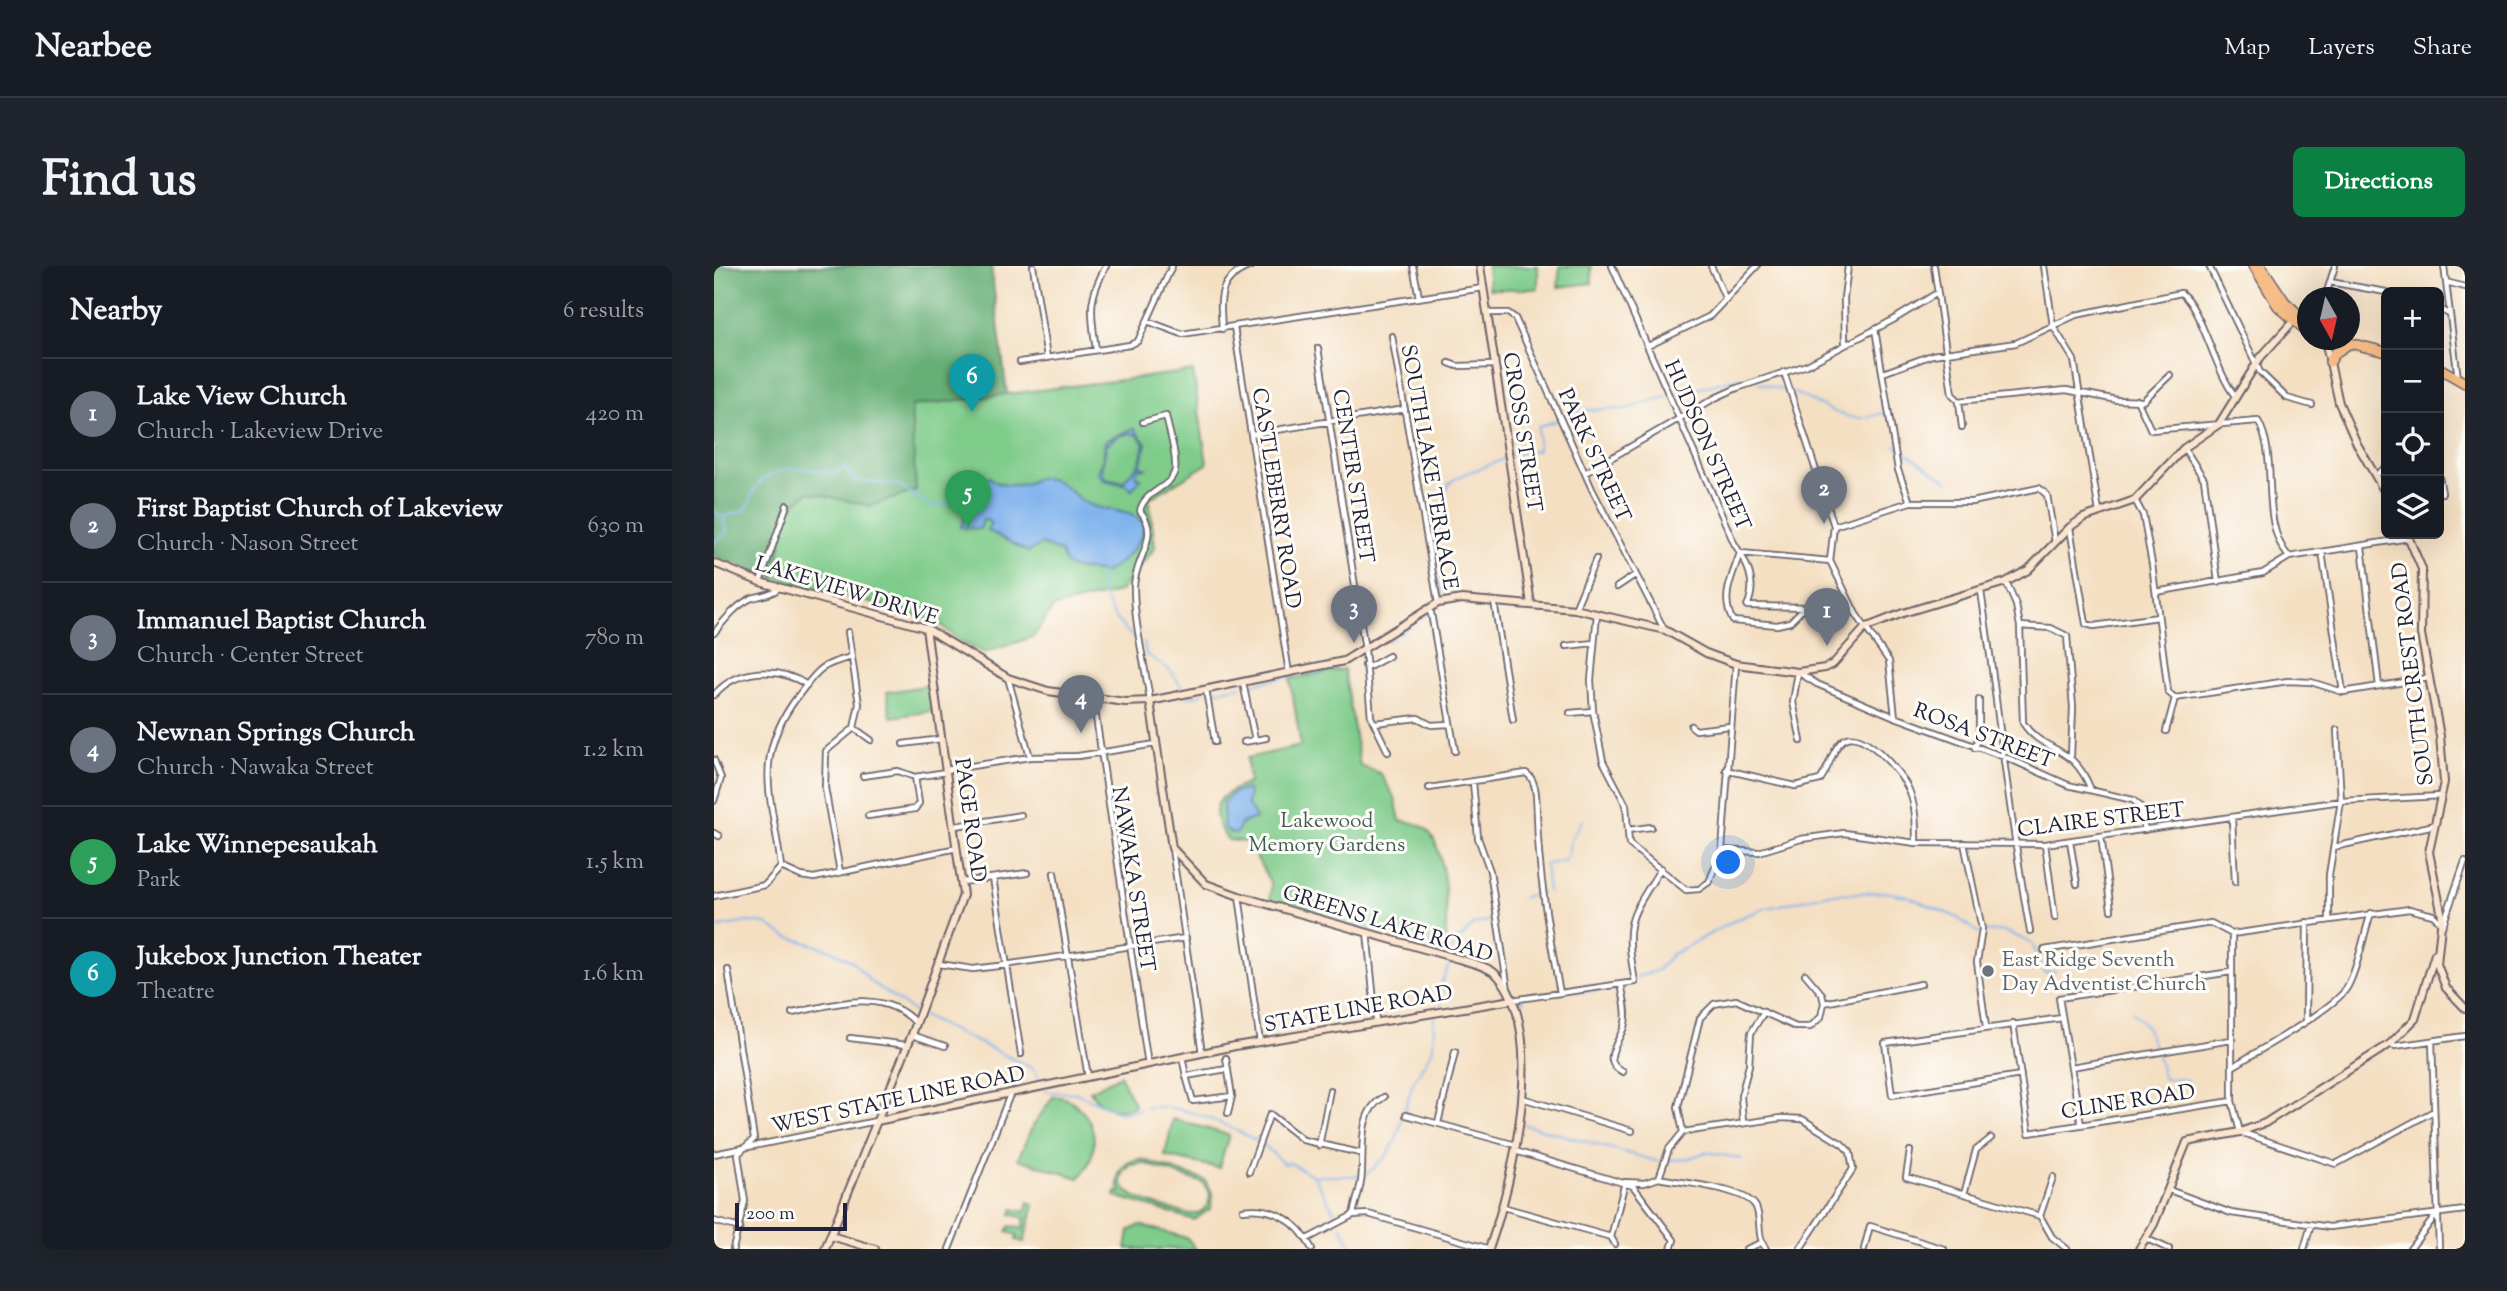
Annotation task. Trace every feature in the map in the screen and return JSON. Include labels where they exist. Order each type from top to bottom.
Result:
[{"type":"highway","points":[[2254,266],[2274,300],[2295,318]]},
{"type":"highway","points":[[2261,266],[2295,318]]},
{"type":"highway","points":[[2360,346],[2381,351]]},
{"type":"highway","points":[[2330,362],[2340,350]]},
{"type":"highway","points":[[2444,371],[2462,381]]},
{"type":"street","points":[[1033,266],[1047,358]]},
{"type":"street","points":[[1096,351],[1091,311],[1093,291],[1106,266]]},
{"type":"street","points":[[1020,362],[1096,351],[1138,341],[1172,266]]},
{"type":"street","points":[[1222,329],[1221,292],[1235,272],[1251,266]]},
{"type":"street","points":[[1413,266],[1419,297]]},
{"type":"street","name":"CROSS STREET","points":[[1480,266],[1531,604]]},
{"type":"street","name":"HUDSON STREET","points":[[1612,266],[1740,552],[1830,561]]},
{"type":"street","points":[[1711,266],[1726,300]]},
{"type":"street","points":[[1648,346],[1710,316],[1757,266]]},
{"type":"street","points":[[1845,343],[1844,298],[1848,266]]},
{"type":"street","points":[[1934,266],[1952,394],[1959,401],[1962,427]]},
{"type":"street","points":[[2044,266],[2053,326],[2073,357],[2099,512]]},
{"type":"street","points":[[2209,266],[2255,365],[2281,394],[2297,402],[2312,405]]},
{"type":"street","points":[[2328,287],[2335,266]]},
{"type":"street","points":[[2444,266],[2462,381]]},
{"type":"street","points":[[2330,282],[2381,291]]},
{"type":"street","points":[[2445,282],[2465,287]]},
{"type":"street","points":[[1147,321],[1182,334],[1483,288]]},
{"type":"street","points":[[1585,473],[1737,388],[1807,365],[1937,293]]},
{"type":"street","points":[[1882,373],[1948,352],[2005,346],[2076,315],[2181,293],[2186,297],[2222,377],[2235,396]]},
{"type":"street","points":[[2444,311],[2450,314]]},
{"type":"street","name":"PARK STREET","points":[[1488,313],[1508,313],[1515,318],[1585,473],[1665,630]]},
{"type":"street","name":"LAKEVIEW DRIVE","points":[[714,564],[760,582],[926,628],[1008,678],[1048,691],[1125,702],[1150,701],[1206,691],[1344,661],[1438,603],[1462,599],[1575,609],[1665,630],[1706,653],[1735,664],[1798,672],[1833,664],[1865,628],[1916,609],[2006,582],[2028,570],[2070,527],[2099,512],[2135,500],[2184,448],[2219,424],[2255,365],[2295,318]]},
{"type":"street","name":"CASTLEBERRY ROAD","points":[[1234,327],[1289,674]]},
{"type":"street","points":[[1875,329],[1898,470],[1910,502]]},
{"type":"street","name":"SOUTH LAKE TERRACE","points":[[1392,336],[1438,603]]},
{"type":"street","name":"CENTER STREET","points":[[1318,348],[1374,723],[1388,752]]},
{"type":"street","points":[[2327,350],[2344,415],[2381,484]]},
{"type":"street","points":[[1449,363],[1457,366],[1495,365]]},
{"type":"street","points":[[1784,372],[1834,526],[1830,561],[1865,628],[1889,661],[1895,717]]},
{"type":"street","points":[[1959,401],[2080,390],[2117,400],[2137,400],[2151,396],[2170,375]]},
{"type":"street","points":[[2137,400],[2151,430],[2247,420],[2260,423],[2274,521],[2281,546],[2289,557]]},
{"type":"street","points":[[1252,434],[1405,409]]},
{"type":"street","points":[[1143,422],[1166,416],[1175,472],[1170,480],[1147,496],[1140,510],[1148,520],[1150,530],[1134,585],[1202,1053]]},
{"type":"street","points":[[2184,448],[2204,479],[2218,582]]},
{"type":"street","points":[[2376,475],[2381,471]]},
{"type":"street","points":[[1834,526],[1910,502],[1972,502],[2039,488],[2047,495],[2055,543]]},
{"type":"street","points":[[2135,500],[2144,521],[2168,692],[2175,698],[2288,681],[2312,682],[2343,692],[2429,678]]},
{"type":"street","points":[[760,582],[788,505]]},
{"type":"street","points":[[2070,527],[2086,624],[2094,626],[2158,617]]},
{"type":"street","points":[[2156,592],[2263,573],[2289,557],[2362,547],[2396,539]]},
{"type":"street","name":"SOUTH CREST ROAD","points":[[2410,539],[2422,569],[2421,634],[2441,743],[2443,796],[2434,825],[2429,860],[2440,898],[2442,926],[2437,950],[2440,974],[2446,988],[2465,1007]]},
{"type":"street","points":[[2362,547],[2379,686]]},
{"type":"street","points":[[1740,552],[1728,588],[1728,611],[1733,621],[1777,625],[1790,622],[1811,607],[1846,595]]},
{"type":"street","points":[[1740,552],[1751,577],[1748,606],[1811,607]]},
{"type":"street","points":[[2322,552],[2343,692]]},
{"type":"street","points":[[1575,609],[1596,559]]},
{"type":"street","points":[[1617,587],[1635,575]]},
{"type":"street","points":[[2006,582],[2016,605],[2020,626],[2023,723],[2036,736],[2071,756],[2091,790]]},
{"type":"street","points":[[714,633],[726,617],[750,599],[770,594],[780,587]]},
{"type":"street","points":[[1981,591],[2005,758],[2014,846],[2030,931]]},
{"type":"street","points":[[1494,601],[1513,720]]},
{"type":"street","points":[[1426,610],[1431,613],[1454,751]]},
{"type":"street","points":[[1597,614],[1592,710],[1603,761],[1626,806],[1629,844],[1661,867],[1677,886],[1686,890],[1699,889],[1712,877],[1722,850],[1735,664]]},
{"type":"street","points":[[2020,626],[2046,627],[2067,636],[2073,707],[2071,756]]},
{"type":"street","name":"PAGE ROAD","points":[[825,1249],[961,906],[963,882],[956,826],[926,628]]},
{"type":"street","points":[[840,872],[824,771],[826,751],[854,728],[859,704],[848,632]]},
{"type":"street","points":[[1566,646],[1594,643]]},
{"type":"street","points":[[1365,665],[1371,666],[1389,656]]},
{"type":"street","points":[[781,867],[768,782],[768,756],[778,725],[822,666],[852,657]]},
{"type":"street","points":[[714,695],[721,686],[738,677],[771,672],[793,676],[807,685]]},
{"type":"street","points":[[1798,672],[1793,702],[1801,741]]},
{"type":"street","name":"ROSA STREET","points":[[1798,672],[1817,684],[1895,717],[2005,758],[2067,785],[2133,800],[2140,806],[2145,830]]},
{"type":"street","points":[[1008,678],[1030,757]]},
{"type":"street","points":[[1243,683],[1255,740]]},
{"type":"street","points":[[1206,691],[1215,742]]},
{"type":"street","name":"NAWAKA STREET","points":[[1093,697],[1099,754],[1148,1065]]},
{"type":"street","points":[[2166,731],[2175,698]]},
{"type":"street","points":[[1975,748],[1979,735],[1979,700]]},
{"type":"street","points":[[1570,713],[1592,710]]},
{"type":"street","points":[[1374,723],[1418,718],[1431,725],[1448,724]]},
{"type":"street","points":[[1691,726],[1696,730],[1730,726]]},
{"type":"street","points":[[854,728],[871,740]]},
{"type":"street","points":[[2329,919],[2328,883],[2341,801],[2337,730]]},
{"type":"street","points":[[1244,742],[1266,738]]},
{"type":"street","points":[[1726,770],[1795,786],[1820,780],[1840,742],[1848,738],[1862,740],[1886,757],[1908,788],[1915,813],[1916,843]]},
{"type":"street","points":[[903,744],[941,739]]},
{"type":"street","points":[[863,776],[898,771],[915,777],[1030,757],[1099,754],[1156,744]]},
{"type":"street","points":[[714,760],[721,778],[714,801]]},
{"type":"street","points":[[1429,788],[1526,773],[1535,785],[1537,831],[1560,993]]},
{"type":"street","points":[[868,816],[915,809],[919,803],[915,777]]},
{"type":"street","points":[[1473,782],[1478,838],[1490,871],[1511,997]]},
{"type":"street","name":"CLAIRE STREET","points":[[1722,850],[1759,852],[1801,839],[1844,833],[1916,843],[2014,846],[2045,844],[2232,819],[2341,801],[2443,796]]},
{"type":"street","points":[[956,826],[1021,815]]},
{"type":"street","points":[[2232,819],[2235,882]]},
{"type":"street","points":[[2334,847],[2434,825]]},
{"type":"street","points":[[1628,830],[1651,827]]},
{"type":"street","points":[[2101,836],[2111,910]]},
{"type":"street","points":[[2070,841],[2077,884]]},
{"type":"street","points":[[1964,843],[1980,913],[1981,938],[1977,962],[1986,1027]]},
{"type":"street","points":[[2045,844],[2055,918]]},
{"type":"street","points":[[781,867],[801,876],[814,877],[958,848]]},
{"type":"street","name":"GREENS LAKE ROAD","points":[[1172,848],[1206,884],[1491,970],[1511,997],[1521,1033],[1524,1060],[1515,1148],[1503,1207],[1490,1249]]},
{"type":"street","points":[[2442,926],[2465,861]]},
{"type":"street","points":[[714,896],[765,885],[781,867]]},
{"type":"street","name":"STATE LINE ROAD","points":[[1088,1077],[1260,1042],[1511,997],[1622,989],[1635,982],[1627,934],[1632,916],[1661,867]]},
{"type":"street","points":[[963,882],[1027,873]]},
{"type":"street","points":[[1054,873],[1088,1077]]},
{"type":"street","points":[[993,878],[1021,1054]]},
{"type":"street","points":[[1239,896],[1260,1042]]},
{"type":"street","points":[[2044,950],[2211,923],[2232,934],[2416,909],[2439,919],[2442,926]]},
{"type":"street","points":[[2233,1067],[2306,1019],[2328,1010],[2347,988],[2371,913]]},
{"type":"street","points":[[2306,1019],[2307,922]]},
{"type":"street","points":[[1367,932],[1376,1021]]},
{"type":"street","points":[[2232,934],[2232,1101],[2240,1132]]},
{"type":"street","points":[[939,964],[973,969],[1069,958],[1186,938]]},
{"type":"street","points":[[2139,1249],[2147,1239],[2169,1190],[2187,1142],[2240,1132],[2265,1123],[2390,1044],[2415,1019],[2437,950]]},
{"type":"street","points":[[728,970],[754,1139],[738,1154],[745,1190],[740,1228],[733,1249]]},
{"type":"street","points":[[2081,1125],[2059,998],[2231,972]]},
{"type":"street","points":[[1683,1132],[1678,1107],[1700,1018],[1714,1004],[1736,1000],[1796,1027],[1810,1027],[1821,1017],[1824,1003],[1822,994],[1805,974]]},
{"type":"street","points":[[1824,1003],[1921,984]]},
{"type":"street","points":[[1622,989],[1625,1024],[1613,1050],[1612,1060],[1616,1069],[1623,1072]]},
{"type":"street","points":[[792,1013],[872,999],[905,1011],[916,1023]]},
{"type":"street","points":[[1743,1123],[1741,1096],[1749,1065],[1751,1033],[1764,1012]]},
{"type":"street","points":[[2013,1023],[2021,1075],[1892,1095],[1885,1043],[2013,1023],[2062,1018]]},
{"type":"street","points":[[912,1035],[945,1046]]},
{"type":"street","points":[[2390,1044],[2395,1046],[2465,1036]]},
{"type":"street","points":[[850,1038],[907,1045]]},
{"type":"street","points":[[2071,1067],[2231,1040]]},
{"type":"street","points":[[2432,1041],[2432,1112],[2439,1249]]},
{"type":"street","points":[[1438,1124],[1455,1052]]},
{"type":"street","points":[[1182,1057],[1193,1101],[1232,1096]]},
{"type":"street","points":[[1226,1058],[1232,1096],[1228,1113]]},
{"type":"street","points":[[1186,1076],[1227,1069]]},
{"type":"street","name":"CLINE ROAD","points":[[2021,1075],[2029,1133],[2232,1101]]},
{"type":"street","name":"WEST STATE LINE ROAD","points":[[714,1154],[876,1124],[1088,1077]]},
{"type":"street","points":[[1319,1146],[1330,1090]]},
{"type":"street","points":[[949,1249],[1011,1092]]},
{"type":"street","points":[[1353,1214],[1361,1181],[1360,1153],[1369,1111],[1384,1097]]},
{"type":"street","points":[[1522,1098],[1632,1130]]},
{"type":"street","points":[[2240,1132],[2336,1164],[2432,1112]]},
{"type":"street","points":[[1249,1172],[1270,1114],[1303,1140],[1319,1146],[1360,1153]]},
{"type":"street","points":[[1406,1115],[1633,1186],[1674,1240],[1671,1249]]},
{"type":"street","points":[[1659,1178],[1669,1149],[1683,1132],[1781,1118],[1802,1119],[1850,1152],[1853,1169],[1851,1177],[1800,1249]]},
{"type":"street","points":[[1964,1194],[1976,1150],[1991,1138]]},
{"type":"street","points":[[1910,1151],[1906,1177],[2040,1216],[2052,1237],[2067,1249]]},
{"type":"street","points":[[2040,1216],[2053,1177]]},
{"type":"street","points":[[1625,1182],[1644,1183],[1659,1178],[1744,1195],[1757,1208],[1761,1243],[1766,1249]]},
{"type":"street","points":[[1615,1244],[1611,1237],[1625,1182]]},
{"type":"street","points":[[2169,1190],[2231,1213],[2311,1225],[2342,1226],[2465,1210]]},
{"type":"street","points":[[1503,1207],[1611,1237]]},
{"type":"street","points":[[1243,1210],[1258,1208],[1282,1215],[1298,1226],[1312,1249]]},
{"type":"street","points":[[1307,1239],[1353,1214],[1368,1214],[1490,1249]]},
{"type":"street","points":[[2410,1249],[2438,1214]]},
{"type":"street","points":[[714,1221],[740,1228]]},
{"type":"street","points":[[2304,1249],[2311,1225]]},
{"type":"street","points":[[1864,1249],[1870,1226],[1944,1249]]},
{"type":"street","points":[[831,1236],[875,1249]]},
{"type":"street","points":[[2147,1239],[2169,1249]]},
{"type":"street","points":[[1746,1249],[1761,1243]]},
{"type":"green space","points":[[714,266],[991,266],[1007,394],[911,406],[916,491],[870,506],[809,492],[788,509],[774,578],[714,556]]},
{"type":"green space","points":[[1487,266],[1538,266],[1538,289],[1489,289]]},
{"type":"green space","points":[[1560,266],[1591,266],[1592,283],[1558,287]]},
{"type":"green space","points":[[1193,371],[1207,464],[1149,499],[1155,548],[1119,592],[1054,607],[1033,637],[984,653],[958,640],[939,623],[774,578],[788,509],[809,491],[870,506],[910,406]]},
{"type":"green space","name":"Lakewood Memory Gardens","points":[[1344,669],[1360,766],[1380,773],[1395,798],[1400,821],[1414,823],[1426,829],[1438,852],[1445,886],[1444,949],[1270,902],[1271,884],[1248,842],[1228,840],[1217,820],[1216,811],[1222,798],[1249,783],[1247,758],[1301,746],[1290,679]]},
{"type":"green space","points":[[931,685],[935,711],[891,717],[887,692]]},
{"type":"green space","points":[[1120,1075],[1135,1106],[1109,1108],[1099,1102],[1090,1091]]},
{"type":"green space","points":[[1053,1097],[1073,1102],[1085,1115],[1093,1132],[1093,1151],[1079,1178],[1018,1159],[1032,1127]]},
{"type":"green space","points":[[1173,1119],[1229,1135],[1219,1168],[1165,1156]]},
{"type":"green space","points":[[1141,1159],[1205,1180],[1213,1195],[1210,1209],[1194,1220],[1115,1196],[1116,1192],[1121,1193],[1118,1181],[1121,1170],[1134,1160]],"holes":[[[1143,1163],[1203,1183],[1210,1193],[1209,1202],[1202,1211],[1190,1214],[1140,1199],[1122,1185],[1122,1176],[1131,1165]]]},
{"type":"green space","points":[[1028,1202],[1034,1205],[1024,1242],[1016,1240],[1017,1235],[1007,1232],[1010,1226],[1023,1229],[1025,1218],[1011,1214],[1013,1209],[1025,1212]]},
{"type":"green space","points":[[1140,1225],[1187,1238],[1196,1249],[1126,1249],[1129,1231]]},
{"type":"water","points":[[1134,428],[1146,444],[1140,466],[1145,468],[1138,469],[1135,476],[1141,479],[1131,490],[1128,485],[1104,480],[1098,472],[1103,461],[1105,441]],"holes":[[[1130,433],[1138,435],[1144,444],[1140,462],[1123,482],[1105,478],[1102,470],[1106,445],[1119,436]]]},
{"type":"water","points":[[990,477],[1001,484],[1011,485],[1048,478],[1063,485],[1088,504],[1136,517],[1145,526],[1143,533],[1129,554],[1103,573],[1071,568],[1061,552],[1041,544],[1028,552],[987,530],[991,524],[987,520],[983,520],[980,529],[961,527],[981,479]]},
{"type":"water","points":[[1247,789],[1247,804],[1256,818],[1242,823],[1236,834],[1230,833],[1224,827],[1223,803],[1233,793]]},
{"type":"waterway","points":[[1673,395],[1738,378],[1751,381]]},
{"type":"waterway","points":[[1759,383],[1787,391]]},
{"type":"waterway","points":[[1794,393],[1852,417],[1864,418],[1887,413]]},
{"type":"waterway","points":[[1563,418],[1587,410],[1625,409],[1667,397]]},
{"type":"waterway","points":[[1511,454],[1538,450],[1538,427],[1558,420]]},
{"type":"waterway","points":[[1895,445],[1949,482]]},
{"type":"waterway","points":[[1429,540],[1441,524],[1447,487],[1451,482],[1505,458]]},
{"type":"waterway","points":[[723,517],[745,510],[755,489],[774,473],[804,469],[835,475],[843,466],[856,481],[897,484],[932,507],[953,503]]},
{"type":"waterway","points":[[714,512],[723,517],[727,532],[714,542]]},
{"type":"waterway","points":[[1102,572],[1101,581],[1106,601],[1117,620],[1138,640]]},
{"type":"waterway","points":[[1436,576],[1443,595]]},
{"type":"waterway","points":[[1433,611],[1441,606]]},
{"type":"waterway","points":[[1398,634],[1427,614]]},
{"type":"waterway","points":[[1387,641],[1394,637]]},
{"type":"waterway","points":[[1144,642],[1146,654],[1171,671],[1184,691]]},
{"type":"waterway","points":[[1304,674],[1336,668]]},
{"type":"waterway","points":[[1247,685],[1296,675]]},
{"type":"waterway","points":[[1208,693],[1241,686]]},
{"type":"waterway","points":[[1187,697],[1203,694]]},
{"type":"waterway","points":[[1548,892],[1545,865],[1566,860],[1572,837],[1583,819]]},
{"type":"waterway","points":[[1522,898],[1542,892]]},
{"type":"waterway","points":[[1637,977],[1658,970],[1671,955],[1737,919],[1763,909],[1829,894],[1885,892],[1907,896],[1956,917],[1979,933]]},
{"type":"waterway","points":[[1452,953],[1454,940],[1462,937],[1473,925],[1495,919]]},
{"type":"waterway","points":[[714,928],[748,922],[766,924],[785,936],[831,950],[853,962],[871,982],[916,1013]]},
{"type":"waterway","points":[[1985,932],[2004,931],[2032,943],[2044,973],[2055,972]]},
{"type":"waterway","points":[[1441,1008],[1442,981],[1451,961]]},
{"type":"waterway","points":[[1578,992],[1619,989]]},
{"type":"waterway","points":[[1516,1002],[1524,1000]]},
{"type":"waterway","points":[[2132,1012],[2146,1026],[2155,1050]]},
{"type":"waterway","points":[[922,1016],[1032,1068],[1042,1083]]},
{"type":"waterway","points":[[1364,1176],[1385,1158],[1395,1142],[1413,1083],[1433,1049],[1434,1016]]},
{"type":"waterway","points":[[2157,1056],[2164,1079],[2187,1080]]},
{"type":"waterway","points":[[1046,1089],[1047,1092],[1077,1093],[1119,1113],[1140,1110]]},
{"type":"waterway","points":[[1145,1108],[1188,1111],[1257,1141]]},
{"type":"waterway","points":[[1522,1124],[1660,1162]]},
{"type":"waterway","points":[[1479,1137],[1500,1143]]},
{"type":"waterway","points":[[1264,1145],[1284,1164],[1290,1163],[1314,1176],[1358,1176]]},
{"type":"waterway","points":[[1668,1160],[1686,1159],[1707,1152],[1742,1159]]},
{"type":"waterway","points":[[1314,1177],[1338,1218]]},
{"type":"waterway","points":[[1341,1225],[1352,1249]]},
{"type":"waterway","points":[[2143,1249],[2146,1244]]},
{"type":"place","name":"Jukebox Junction Theater","points":[[972,412]]},
{"type":"place","name":"First Baptist Church of Lakeview","points":[[1824,524]]},
{"type":"place","name":"Lake Winnepesaukah","points":[[968,528]]},
{"type":"place","name":"Immanuel Baptist Church","points":[[1354,643]]},
{"type":"place","name":"Lake View Church","points":[[1827,646]]},
{"type":"place","name":"Newnan Springs Church","points":[[1081,733]]},
{"type":"place","name":"East Ridge Seventh Day Adventist Church","points":[[1988,971]]}]
